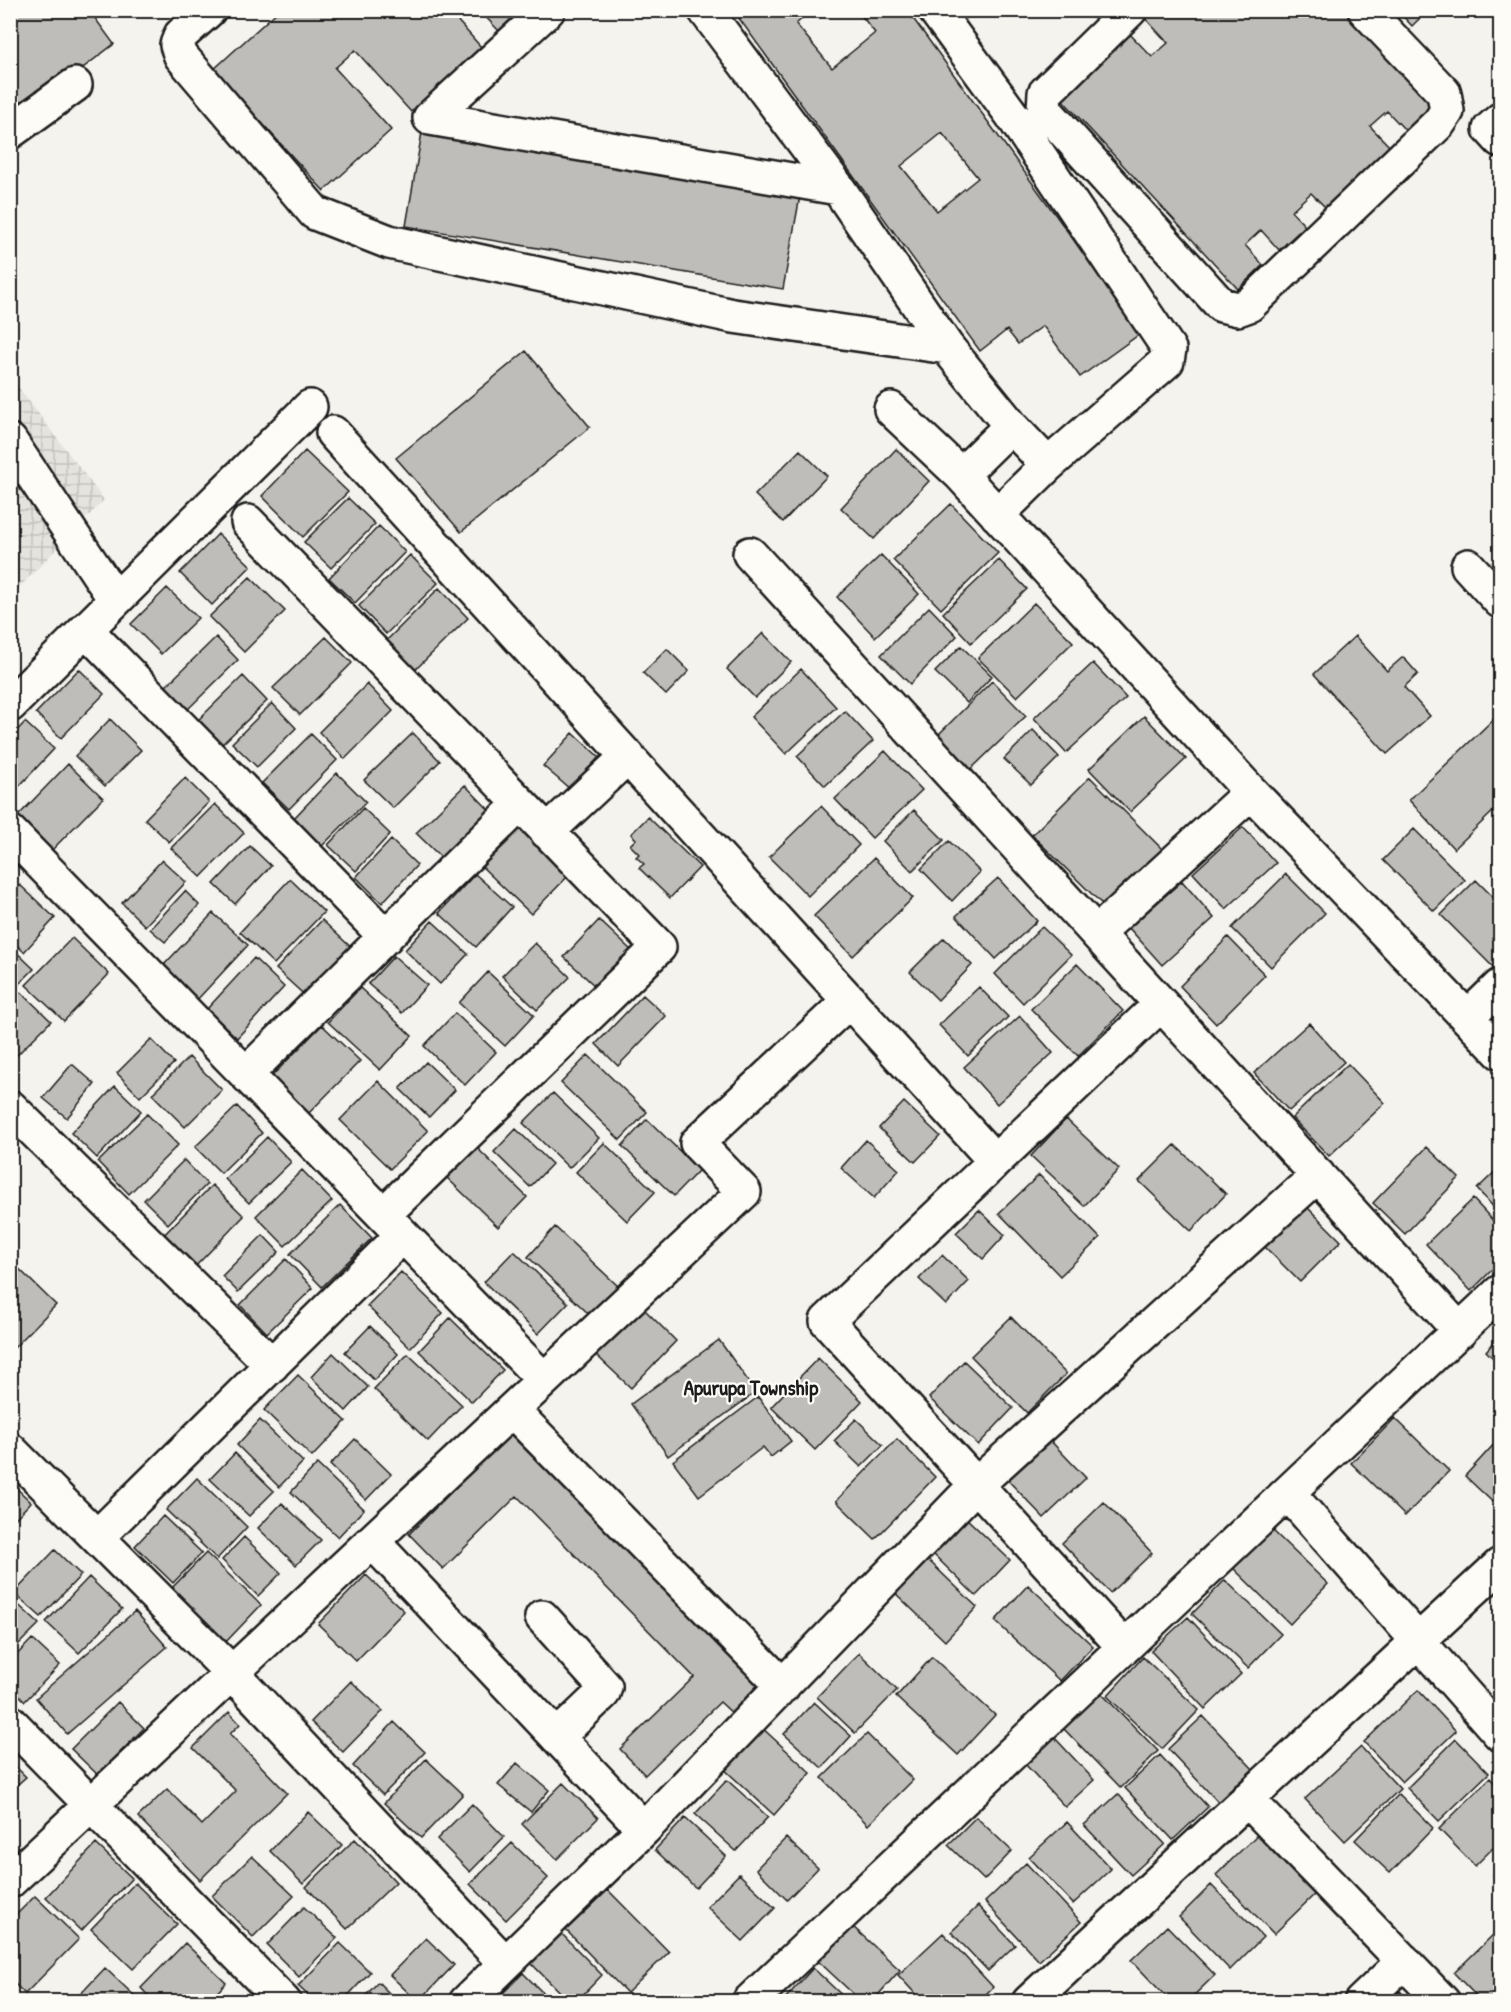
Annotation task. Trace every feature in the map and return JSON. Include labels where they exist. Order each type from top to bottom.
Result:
[{"type":"street","points":[[209,10],[181,35],[177,45],[181,56],[315,213],[389,242],[733,316],[946,347]]},
{"type":"street","points":[[548,10],[430,118],[838,188]]},
{"type":"street","points":[[705,10],[838,188],[946,347],[1011,426],[1048,465]]},
{"type":"street","points":[[935,10],[1012,115],[1168,349],[1167,361],[1048,465],[997,515]]},
{"type":"street","points":[[1130,10],[1045,93],[1044,109],[1221,305],[1238,309],[1249,305],[1439,123],[1447,111],[1444,93],[1365,10]]},
{"type":"street","points":[[10,132],[75,86]]},
{"type":"street","points":[[1500,120],[1490,129],[1500,140]]},
{"type":"street","points":[[10,705],[310,407]]},
{"type":"street","points":[[891,409],[961,475],[1251,792],[1500,1052]]},
{"type":"street","points":[[961,475],[1011,426]]},
{"type":"street","points":[[333,433],[995,1161]]},
{"type":"street","points":[[10,441],[115,599]]},
{"type":"street","points":[[97,1537],[272,1365],[394,1225],[659,947],[248,522]]},
{"type":"street","points":[[750,555],[1460,1331]]},
{"type":"street","points":[[1468,566],[1500,601]]},
{"type":"street","points":[[86,630],[386,937]]},
{"type":"street","points":[[547,832],[628,756]]},
{"type":"street","points":[[1096,933],[1251,792]]},
{"type":"street","points":[[246,1074],[520,804]]},
{"type":"street","points":[[15,846],[246,1074],[544,1380]]},
{"type":"street","points":[[1468,1017],[1500,986]]},
{"type":"street","points":[[10,1881],[744,1192],[697,1143],[850,1000]]},
{"type":"street","points":[[1124,1647],[827,1321],[1161,1004]]},
{"type":"street","points":[[16,1123],[272,1365]]},
{"type":"street","points":[[466,2001],[644,1829],[976,1485],[1318,1175]]},
{"type":"street","points":[[749,2001],[1500,1292]]},
{"type":"street","points":[[512,1410],[783,1686]]},
{"type":"street","points":[[10,1450],[232,1673],[505,1963]]},
{"type":"street","points":[[1288,1493],[1500,1734]]},
{"type":"street","points":[[372,1541],[644,1829]]},
{"type":"street","points":[[1029,2001],[1500,1565]]},
{"type":"street","points":[[542,1617],[605,1687],[603,1693],[557,1737]]},
{"type":"street","points":[[10,1722],[284,2001]]},
{"type":"street","points":[[1247,1799],[1443,2001]]},
{"type":"street","points":[[1361,2001],[1404,1961]]},
{"type":"shaded area","points":[[10,376],[104,500],[11,596],[10,596]]},
{"type":"building","points":[[10,10],[89,10],[114,44],[10,124]]},
{"type":"building","points":[[279,10],[448,10],[481,47],[411,112],[355,50],[335,68],[391,130],[324,191],[213,70]]},
{"type":"building","points":[[479,10],[521,10],[499,31]]},
{"type":"building","points":[[733,10],[812,10],[796,24],[832,68],[875,33],[857,10],[907,10],[1141,333],[1080,377],[1043,326],[1018,344],[1007,330],[980,351]],"holes":[[[942,133],[978,178],[937,211],[901,166]]]},
{"type":"building","points":[[1149,10],[1347,10],[1435,105],[1406,131],[1387,111],[1370,126],[1390,147],[1325,207],[1311,193],[1291,211],[1305,226],[1279,250],[1261,230],[1245,245],[1263,265],[1238,289],[1058,95],[1127,31],[1152,57],[1168,43],[1143,16]]},
{"type":"building","points":[[1397,10],[1428,10],[1412,26]]},
{"type":"building","points":[[422,132],[800,196],[783,289],[406,226]]},
{"type":"building","points":[[526,351],[590,427],[461,532],[396,458]]},
{"type":"building","points":[[896,449],[929,481],[874,539],[841,508]]},
{"type":"building","points":[[800,450],[827,476],[783,522],[755,495]]},
{"type":"building","points":[[305,451],[348,492],[303,537],[262,496]]},
{"type":"building","points":[[348,498],[375,524],[331,568],[304,542]]},
{"type":"building","points":[[951,504],[998,553],[941,609],[893,560]]},
{"type":"building","points":[[379,526],[405,552],[355,603],[329,578]]},
{"type":"building","points":[[218,534],[251,566],[212,605],[180,573]]},
{"type":"building","points":[[410,555],[438,583],[386,634],[359,606]]},
{"type":"building","points":[[881,555],[919,594],[875,637],[837,597]]},
{"type":"building","points":[[999,560],[1027,589],[971,643],[943,613]]},
{"type":"building","points":[[250,577],[285,611],[244,652],[209,617]]},
{"type":"building","points":[[167,588],[198,618],[161,654],[131,624]]},
{"type":"building","points":[[439,588],[468,618],[415,670],[386,641]]},
{"type":"building","points":[[1034,603],[1073,642],[1017,697],[978,658]]},
{"type":"building","points":[[929,607],[957,636],[910,684],[881,655]]},
{"type":"building","points":[[763,633],[791,662],[755,698],[727,669]]},
{"type":"building","points":[[1355,636],[1387,671],[1403,657],[1418,674],[1404,687],[1430,716],[1387,754],[1314,674]]},
{"type":"building","points":[[216,637],[238,660],[187,710],[165,687]]},
{"type":"building","points":[[326,637],[352,663],[300,715],[273,688]]},
{"type":"building","points":[[961,646],[992,676],[967,703],[935,672]]},
{"type":"building","points":[[667,649],[689,671],[666,695],[643,673]]},
{"type":"building","points":[[1093,663],[1126,698],[1066,753],[1034,718]]},
{"type":"building","points":[[79,669],[104,694],[61,738],[36,713]]},
{"type":"building","points":[[801,669],[836,707],[786,754],[751,717]]},
{"type":"building","points":[[243,676],[267,701],[216,750],[193,725]]},
{"type":"building","points":[[992,681],[1026,716],[970,770],[937,736]]},
{"type":"building","points":[[367,684],[393,711],[345,759],[319,732]]},
{"type":"building","points":[[272,703],[296,728],[257,767],[232,743]]},
{"type":"building","points":[[845,711],[873,741],[825,786],[797,756]]},
{"type":"building","points":[[1500,713],[1500,805],[1454,849],[1409,800]]},
{"type":"building","points":[[1144,716],[1186,759],[1130,812],[1089,769]]},
{"type":"building","points":[[110,719],[141,750],[105,786],[75,756]]},
{"type":"building","points":[[25,722],[54,749],[10,796],[10,738]]},
{"type":"building","points":[[1033,730],[1059,757],[1031,785],[1004,759]]},
{"type":"building","points":[[413,733],[440,761],[393,808],[364,780]]},
{"type":"building","points":[[573,733],[599,757],[570,789],[543,766]]},
{"type":"building","points":[[311,734],[337,760],[289,809],[262,783]]},
{"type":"building","points":[[885,751],[922,790],[872,838],[835,799]]},
{"type":"building","points":[[68,764],[103,798],[51,851],[17,817]]},
{"type":"building","points":[[337,773],[366,802],[322,846],[294,818]]},
{"type":"building","points":[[1090,777],[1166,853],[1109,911],[1032,835]]},
{"type":"building","points":[[185,778],[209,802],[169,842],[145,819]]},
{"type":"building","points":[[465,785],[497,818],[450,866],[416,833]]},
{"type":"building","points":[[215,804],[244,833],[201,877],[171,848]]},
{"type":"building","points":[[821,806],[859,845],[808,896],[769,857]]},
{"type":"building","points":[[363,808],[390,834],[356,871],[328,845]]},
{"type":"building","points":[[914,810],[944,840],[912,871],[883,841]]},
{"type":"building","points":[[648,817],[700,867],[670,898],[639,868],[644,864],[636,857],[639,854],[630,845],[636,839],[631,834]]},
{"type":"building","points":[[516,825],[569,875],[531,914],[478,863]]},
{"type":"building","points":[[1243,827],[1276,863],[1226,909],[1193,873]]},
{"type":"building","points":[[1414,829],[1465,880],[1434,911],[1383,860]]},
{"type":"building","points":[[391,840],[417,865],[382,903],[356,877]]},
{"type":"building","points":[[949,841],[980,872],[952,901],[921,869]]},
{"type":"building","points":[[250,846],[271,866],[235,904],[214,884]]},
{"type":"building","points":[[874,858],[913,898],[853,956],[814,916]]},
{"type":"building","points":[[162,860],[186,882],[145,926],[122,903]]},
{"type":"building","points":[[475,874],[512,907],[476,947],[439,913]]},
{"type":"building","points":[[1286,874],[1325,913],[1271,967],[1232,928]]},
{"type":"building","points":[[998,878],[1037,921],[996,959],[956,916]]},
{"type":"building","points":[[290,879],[324,912],[274,964],[240,932]]},
{"type":"building","points":[[1476,880],[1500,904],[1500,970],[1498,972],[1441,915]]},
{"type":"building","points":[[1182,881],[1214,918],[1162,965],[1129,928]]},
{"type":"building","points":[[20,885],[55,918],[24,952],[10,939],[10,896]]},
{"type":"building","points":[[185,891],[199,905],[165,942],[150,929]]},
{"type":"building","points":[[213,913],[248,945],[195,1002],[160,969]]},
{"type":"building","points":[[322,920],[358,954],[312,1002],[276,969]]},
{"type":"building","points":[[599,920],[633,952],[598,989],[564,957]]},
{"type":"building","points":[[432,921],[468,954],[440,984],[405,950]]},
{"type":"building","points":[[1042,927],[1071,955],[1023,1003],[995,974]]},
{"type":"building","points":[[1228,937],[1265,975],[1216,1024],[1180,986]]},
{"type":"building","points":[[72,938],[109,974],[64,1021],[26,985]]},
{"type":"building","points":[[944,938],[972,965],[938,1000],[910,972]]},
{"type":"building","points":[[535,943],[570,977],[537,1010],[502,976]]},
{"type":"building","points":[[10,946],[34,969],[10,993]]},
{"type":"building","points":[[394,956],[427,985],[402,1013],[368,984]]},
{"type":"building","points":[[254,958],[284,987],[237,1038],[207,1009]]},
{"type":"building","points":[[1077,964],[1123,1011],[1078,1056],[1031,1009]]},
{"type":"building","points":[[488,972],[534,1015],[505,1046],[459,1003]]},
{"type":"building","points":[[979,987],[1008,1017],[968,1056],[939,1025]]},
{"type":"building","points":[[360,988],[412,1036],[380,1070],[328,1022]]},
{"type":"building","points":[[21,992],[51,1021],[10,1062],[10,1002]]},
{"type":"building","points":[[643,995],[666,1016],[618,1066],[596,1044]]},
{"type":"building","points":[[455,1013],[496,1052],[465,1085],[424,1046]]},
{"type":"building","points":[[1020,1016],[1053,1053],[997,1104],[964,1067]]},
{"type":"building","points":[[1309,1023],[1344,1062],[1289,1111],[1254,1073]]},
{"type":"building","points":[[322,1025],[360,1061],[307,1115],[270,1078]]},
{"type":"building","points":[[151,1039],[174,1063],[140,1097],[117,1073]]},
{"type":"building","points":[[588,1055],[647,1112],[620,1140],[561,1083]]},
{"type":"building","points":[[189,1057],[222,1090],[185,1127],[152,1094]]},
{"type":"building","points":[[426,1062],[455,1090],[429,1117],[400,1089]]},
{"type":"building","points":[[72,1064],[95,1084],[67,1118],[43,1098]]},
{"type":"building","points":[[1348,1064],[1385,1103],[1329,1156],[1292,1118]]},
{"type":"building","points":[[378,1081],[428,1131],[390,1169],[340,1120]]},
{"type":"building","points":[[115,1086],[141,1111],[97,1158],[71,1133]]},
{"type":"building","points":[[553,1093],[599,1138],[569,1168],[523,1123]]},
{"type":"building","points":[[904,1102],[940,1136],[915,1162],[879,1128]]},
{"type":"building","points":[[237,1106],[262,1133],[221,1173],[195,1147]]},
{"type":"building","points":[[147,1114],[178,1145],[129,1194],[98,1162]]},
{"type":"building","points":[[647,1119],[699,1170],[674,1196],[622,1146]]},
{"type":"building","points":[[1066,1119],[1119,1169],[1084,1206],[1031,1156]]},
{"type":"building","points":[[516,1129],[552,1164],[530,1187],[494,1152]]},
{"type":"building","points":[[267,1137],[291,1162],[249,1203],[225,1179]]},
{"type":"building","points":[[866,1140],[899,1170],[874,1198],[841,1168]]},
{"type":"building","points":[[604,1143],[655,1192],[627,1221],[576,1172]]},
{"type":"building","points":[[474,1145],[527,1197],[498,1227],[445,1176]]},
{"type":"building","points":[[1175,1145],[1226,1194],[1191,1231],[1139,1181]]},
{"type":"building","points":[[1427,1147],[1459,1178],[1405,1234],[1373,1203]]},
{"type":"building","points":[[184,1160],[207,1184],[168,1224],[144,1200]]},
{"type":"building","points":[[1500,1167],[1500,1214],[1477,1189]]},
{"type":"building","points":[[302,1170],[332,1201],[285,1246],[256,1216]]},
{"type":"building","points":[[1039,1175],[1100,1238],[1060,1276],[999,1213]]},
{"type":"building","points":[[212,1185],[244,1216],[192,1270],[160,1239]]},
{"type":"building","points":[[1299,1199],[1341,1241],[1300,1282],[1258,1240]]},
{"type":"building","points":[[1473,1199],[1500,1228],[1500,1262],[1471,1291],[1426,1244]]},
{"type":"building","points":[[340,1205],[372,1238],[322,1287],[290,1254]]},
{"type":"building","points":[[979,1210],[1005,1235],[983,1259],[956,1233]]},
{"type":"building","points":[[555,1227],[618,1286],[590,1315],[528,1257]]},
{"type":"building","points":[[263,1235],[279,1252],[238,1292],[222,1276]]},
{"type":"building","points":[[514,1251],[568,1303],[538,1334],[484,1282]]},
{"type":"building","points":[[942,1255],[969,1281],[946,1305],[919,1279]]},
{"type":"building","points":[[286,1259],[313,1288],[267,1333],[240,1305]]},
{"type":"building","points":[[10,1260],[56,1305],[10,1352]]},
{"type":"building","points":[[401,1272],[443,1313],[410,1348],[367,1306]]},
{"type":"building","points":[[639,1304],[676,1341],[631,1388],[593,1352]]},
{"type":"building","points":[[1011,1317],[1066,1374],[1027,1413],[971,1356]]},
{"type":"building","points":[[450,1318],[503,1370],[472,1402],[419,1351]]},
{"type":"building","points":[[370,1326],[398,1354],[374,1380],[345,1352]]},
{"type":"building","points":[[1500,1336],[1500,1365],[1486,1351]]},
{"type":"building","points":[[719,1340],[756,1392],[668,1456],[631,1404]]},
{"type":"building","points":[[333,1353],[368,1387],[346,1411],[311,1377]]},
{"type":"building","points":[[408,1354],[462,1405],[428,1441],[374,1389]]},
{"type":"building","points":[[818,1358],[862,1401],[815,1450],[771,1407]]},
{"type":"building","points":[[964,1361],[1013,1408],[978,1445],[929,1398]]},
{"type":"building","points":[[298,1375],[346,1421],[312,1457],[264,1410]]},
{"type":"building","points":[[758,1397],[791,1441],[771,1457],[763,1447],[699,1496],[673,1461]]},
{"type":"building","points":[[1395,1418],[1449,1471],[1405,1516],[1351,1463]]},
{"type":"building","points":[[856,1419],[883,1445],[861,1467],[834,1441]]},
{"type":"building","points":[[260,1420],[303,1462],[279,1487],[237,1445]]},
{"type":"building","points":[[515,1429],[766,1686],[735,1716],[720,1702],[645,1775],[620,1749],[694,1677],[517,1496],[443,1569],[409,1534]]},
{"type":"building","points":[[1044,1434],[1086,1478],[1044,1518],[1002,1474]]},
{"type":"building","points":[[355,1439],[391,1474],[366,1500],[330,1465]]},
{"type":"building","points":[[897,1439],[935,1477],[875,1539],[836,1501]]},
{"type":"building","points":[[1497,1441],[1500,1445],[1500,1509],[1465,1476]]},
{"type":"building","points":[[235,1453],[274,1491],[249,1516],[210,1479]]},
{"type":"building","points":[[317,1464],[364,1509],[338,1537],[291,1492]]},
{"type":"building","points":[[197,1478],[247,1527],[217,1559],[166,1510]]},
{"type":"building","points":[[10,1482],[31,1502],[10,1524]]},
{"type":"building","points":[[1104,1502],[1152,1553],[1110,1593],[1062,1543]]},
{"type":"building","points":[[282,1503],[321,1540],[296,1565],[258,1528]]},
{"type":"building","points":[[963,1515],[1010,1560],[976,1596],[929,1550]]},
{"type":"building","points":[[163,1516],[202,1553],[173,1583],[135,1546]]},
{"type":"building","points":[[1269,1527],[1328,1584],[1290,1624],[1231,1566]]},
{"type":"building","points":[[244,1537],[281,1573],[258,1596],[222,1560]]},
{"type":"building","points":[[55,1550],[81,1575],[41,1617],[14,1593]]},
{"type":"building","points":[[206,1553],[261,1605],[224,1644],[169,1591]]},
{"type":"building","points":[[924,1556],[977,1607],[945,1641],[892,1590]]},
{"type":"building","points":[[366,1575],[404,1611],[356,1661],[318,1624]]},
{"type":"building","points":[[89,1577],[122,1609],[79,1653],[46,1622]]},
{"type":"building","points":[[1225,1580],[1281,1634],[1248,1668],[1192,1614]]},
{"type":"building","points":[[1028,1585],[1093,1646],[1060,1681],[995,1621]]},
{"type":"building","points":[[10,1597],[39,1624],[10,1653]]},
{"type":"building","points":[[135,1611],[167,1647],[67,1734],[36,1698]]},
{"type":"building","points":[[1188,1617],[1241,1674],[1205,1709],[1151,1651]]},
{"type":"building","points":[[32,1639],[60,1665],[25,1701],[10,1686],[10,1662]]},
{"type":"building","points":[[859,1653],[897,1690],[855,1733],[817,1697]]},
{"type":"building","points":[[932,1657],[995,1715],[958,1755],[896,1697]]},
{"type":"building","points":[[1143,1657],[1199,1710],[1162,1749],[1107,1696]]},
{"type":"building","points":[[351,1681],[383,1711],[343,1752],[311,1722]]},
{"type":"building","points":[[1418,1690],[1456,1731],[1402,1782],[1364,1742]]},
{"type":"building","points":[[1100,1692],[1158,1751],[1121,1788],[1063,1728]]},
{"type":"building","points":[[118,1702],[144,1728],[98,1775],[71,1749]]},
{"type":"building","points":[[814,1702],[851,1736],[822,1768],[784,1734]]},
{"type":"building","points":[[229,1712],[240,1724],[230,1734],[287,1793],[200,1880],[138,1817],[167,1789],[202,1825],[236,1791],[193,1748]]},
{"type":"building","points":[[1203,1716],[1253,1769],[1218,1802],[1168,1749]]},
{"type":"building","points":[[394,1722],[425,1752],[383,1795],[353,1766]]},
{"type":"building","points":[[760,1726],[811,1773],[774,1815],[723,1768]]},
{"type":"building","points":[[867,1734],[913,1780],[868,1825],[822,1778]]},
{"type":"building","points":[[1054,1737],[1094,1780],[1065,1807],[1025,1764]]},
{"type":"building","points":[[1456,1739],[1489,1773],[1439,1821],[1407,1788]]},
{"type":"building","points":[[1361,1747],[1400,1789],[1345,1841],[1305,1799]]},
{"type":"building","points":[[1160,1755],[1208,1807],[1173,1840],[1125,1788]]},
{"type":"building","points":[[426,1759],[463,1794],[421,1838],[384,1803]]},
{"type":"building","points":[[10,1761],[26,1777],[10,1791]]},
{"type":"building","points":[[517,1763],[549,1790],[531,1812],[498,1785]]},
{"type":"building","points":[[1490,1778],[1500,1789],[1500,1841],[1475,1866],[1439,1829]]},
{"type":"building","points":[[727,1780],[768,1817],[736,1851],[695,1814]]},
{"type":"building","points":[[563,1783],[598,1818],[557,1859],[522,1824]]},
{"type":"building","points":[[1118,1794],[1165,1844],[1131,1875],[1084,1825]]},
{"type":"building","points":[[1399,1794],[1433,1828],[1390,1873],[1355,1840]]},
{"type":"building","points":[[472,1804],[504,1837],[470,1872],[437,1839]]},
{"type":"building","points":[[308,1812],[342,1845],[303,1884],[270,1851]]},
{"type":"building","points":[[976,1817],[1012,1851],[984,1880],[948,1845]]},
{"type":"building","points":[[685,1818],[726,1856],[696,1888],[655,1850]]},
{"type":"building","points":[[1067,1822],[1111,1869],[1073,1904],[1029,1857]]},
{"type":"building","points":[[1257,1835],[1315,1894],[1274,1934],[1216,1875]]},
{"type":"building","points":[[786,1838],[818,1868],[787,1900],[756,1869]]},
{"type":"building","points":[[355,1839],[396,1882],[347,1929],[306,1887]]},
{"type":"building","points":[[512,1843],[548,1878],[506,1920],[470,1884]]},
{"type":"building","points":[[96,1844],[132,1878],[81,1931],[46,1897]]},
{"type":"building","points":[[252,1856],[294,1896],[253,1937],[212,1896]]},
{"type":"building","points":[[1026,1863],[1081,1922],[1039,1961],[985,1902]]},
{"type":"building","points":[[1500,1867],[1500,1882],[1493,1875]]},
{"type":"building","points":[[739,1874],[775,1908],[743,1941],[707,1907]]},
{"type":"building","points":[[135,1883],[177,1924],[133,1969],[91,1929]]},
{"type":"building","points":[[1211,1885],[1263,1937],[1230,1970],[1179,1917]]},
{"type":"building","points":[[608,1890],[669,1952],[627,1993],[566,1930]]},
{"type":"building","points":[[35,1896],[79,1939],[25,1994],[10,1979],[10,1921]]},
{"type":"building","points":[[978,1906],[1015,1945],[988,1971],[951,1932]]},
{"type":"building","points":[[304,1907],[337,1938],[299,1977],[267,1945]]},
{"type":"building","points":[[851,1925],[900,1970],[872,2002],[862,2002],[818,1961]]},
{"type":"building","points":[[1167,1926],[1215,1975],[1187,2002],[1171,2002],[1131,1960]]},
{"type":"building","points":[[1500,1928],[1500,2002],[1482,2002],[1454,1973]]},
{"type":"building","points":[[558,1930],[602,1975],[576,2002],[569,2002],[528,1960]]},
{"type":"building","points":[[943,1933],[993,1987],[978,2002],[923,2002],[898,1975]]},
{"type":"building","points":[[426,1938],[454,1965],[418,2002],[390,1975]]},
{"type":"building","points":[[185,1943],[226,1983],[208,2002],[154,2002],[141,1988]]},
{"type":"building","points":[[340,1943],[370,1972],[342,2002],[315,2002],[298,1986]]},
{"type":"building","points":[[105,1968],[141,2002],[73,2002]]},
{"type":"building","points":[[813,1968],[849,2002],[782,2002]]},
{"type":"building","points":[[523,1973],[552,2002],[494,2002]]},
{"type":"building","points":[[378,1982],[398,2002],[360,2002]]},
{"type":"building","points":[[1400,1991],[1411,2002],[1390,2002]]},
{"type":"district","name":"Apurupa Township","points":[[751,1388]]}]
